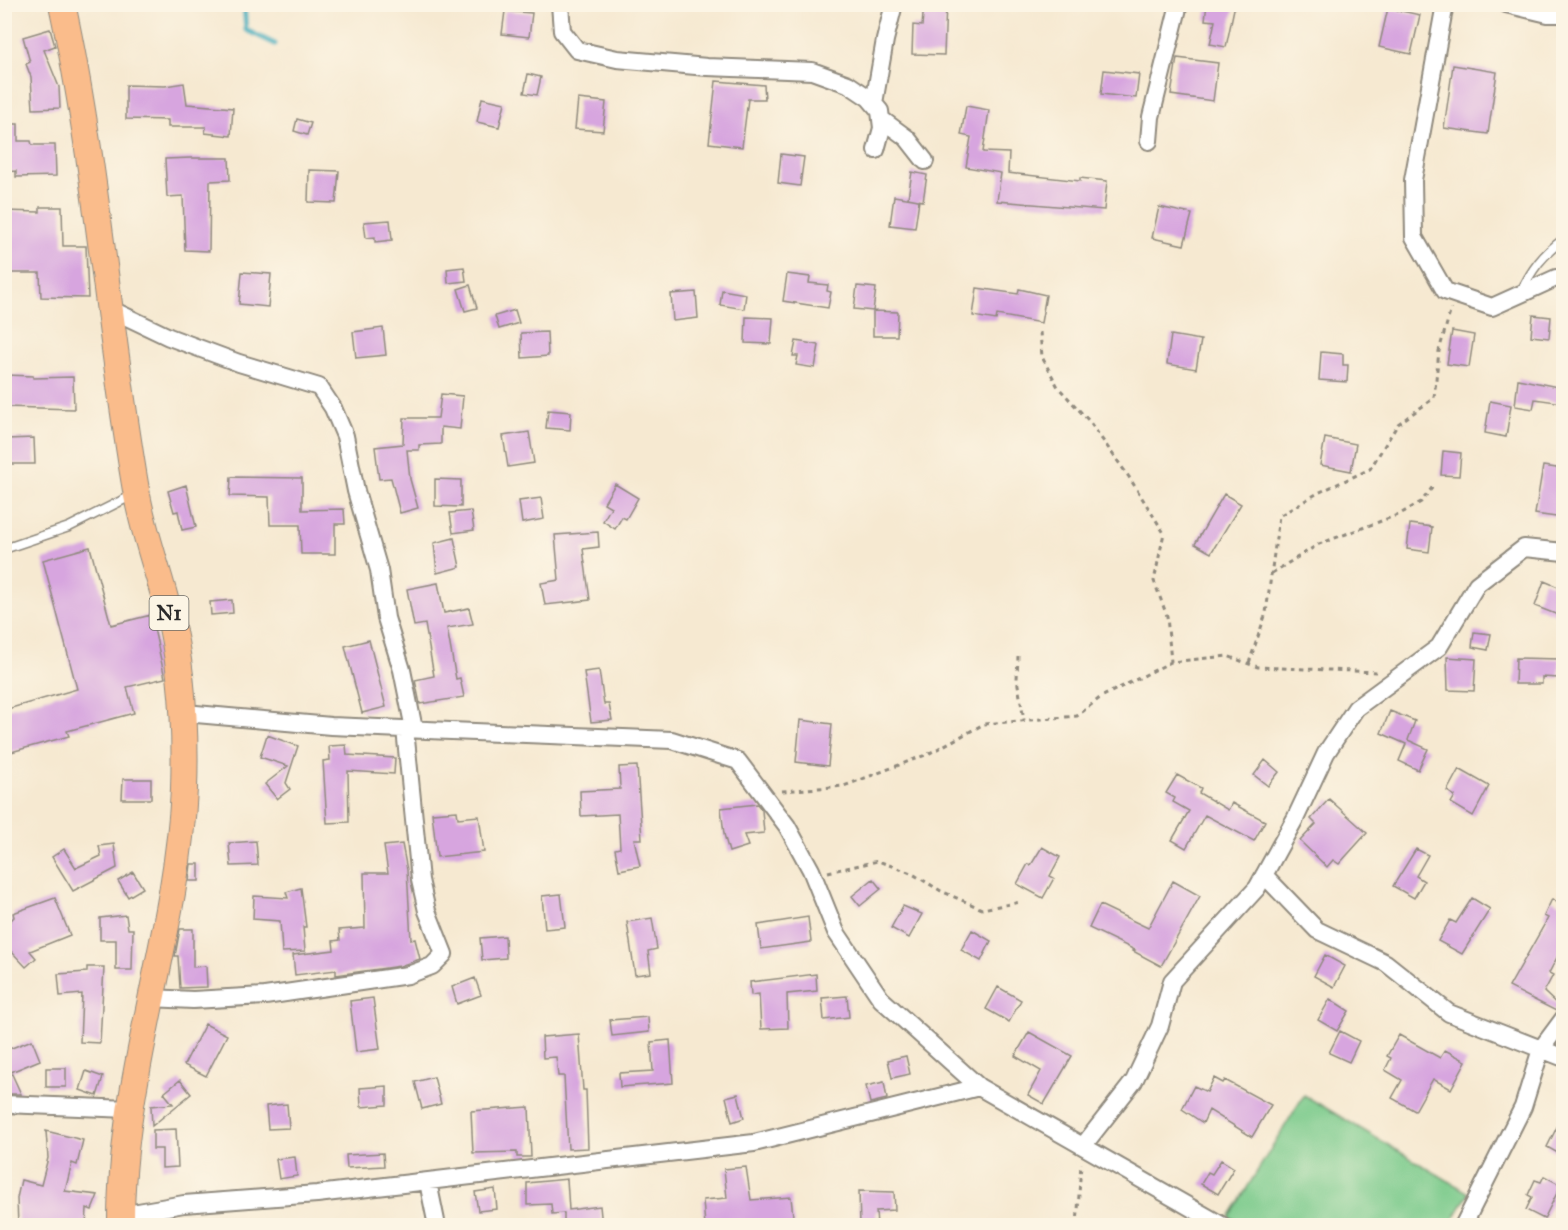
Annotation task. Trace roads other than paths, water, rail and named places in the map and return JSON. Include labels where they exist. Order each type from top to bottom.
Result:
[{"type":"main road","name":"N1","points":[[62,4],[91,170],[108,308],[136,494],[170,614],[184,713],[182,803],[173,882],[129,1109],[121,1220]]},
{"type":"street","points":[[560,4],[562,31],[577,50],[616,58],[707,67],[812,71],[848,84],[874,103],[880,111],[882,128],[876,150]]},
{"type":"street","points":[[874,103],[894,4]]},
{"type":"street","points":[[1149,141],[1151,117],[1179,4]]},
{"type":"street","points":[[1444,4],[1413,180],[1414,237],[1445,291],[1492,307],[1556,278],[1563,278]]},
{"type":"street","points":[[1506,4],[1548,14],[1563,14]]},
{"type":"street","points":[[881,119],[907,138],[925,161]]},
{"type":"street","points":[[108,308],[170,337],[209,352],[319,387],[333,408],[345,436],[356,491],[379,570],[386,618],[402,670],[409,729],[420,880],[427,911],[444,954],[432,966],[408,975],[264,996],[193,1000],[150,998]]},
{"type":"street","points":[[1083,1146],[1134,1081],[1160,1026],[1172,981],[1257,888],[1296,817],[1326,753],[1356,708],[1439,647],[1477,584],[1524,548],[1563,552]]},
{"type":"street","points":[[184,713],[409,729],[672,740],[738,761],[787,826],[811,870],[836,932],[881,999],[979,1087],[1223,1226]]},
{"type":"street","points":[[1264,875],[1317,930],[1386,963],[1449,1013],[1563,1058]]},
{"type":"street","points":[[1463,1226],[1523,1107],[1541,1049],[1563,1018]]},
{"type":"street","points":[[121,1220],[184,1204],[317,1194],[754,1143],[979,1087]]},
{"type":"street","points":[[4,1104],[129,1109]]},
{"type":"street","points":[[428,1182],[437,1226]]},
{"type":"lane","points":[[1519,295],[1530,272],[1543,254],[1563,238]]},
{"type":"lane","points":[[4,549],[69,527],[136,494]]},
{"type":"waterway","points":[[244,4],[246,30],[275,44]]}]
